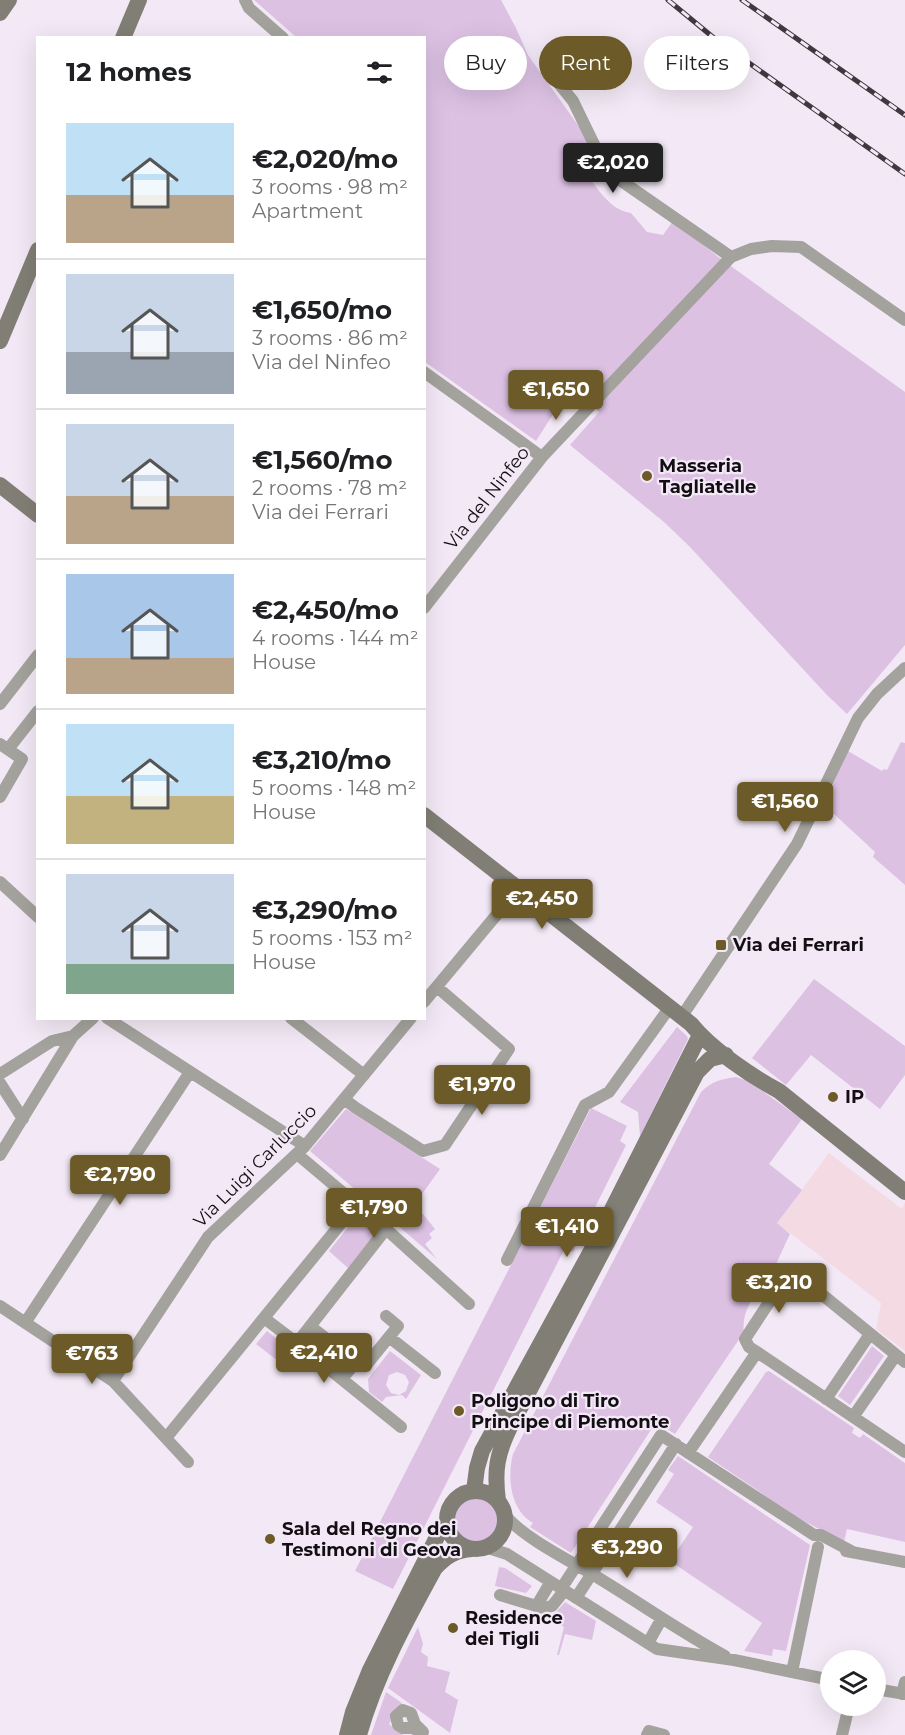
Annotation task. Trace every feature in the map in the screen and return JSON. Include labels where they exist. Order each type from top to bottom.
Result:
[{"type":"street","points":[[0,13],[9,0]]},
{"type":"street","points":[[124,36],[139,0]]},
{"type":"street","points":[[245,0],[249,8],[281,36]]},
{"type":"street","points":[[564,90],[573,101],[607,171],[731,257],[751,249],[772,246],[801,247],[905,320]]},
{"type":"street","points":[[0,341],[36,255]]},
{"type":"street","name":"Via del Ninfeo","points":[[426,605],[542,457],[731,257]]},
{"type":"street","points":[[426,373],[542,457]]},
{"type":"street","points":[[0,485],[36,513]]},
{"type":"street","points":[[0,704],[36,658]]},
{"type":"street","points":[[474,1491],[482,1451],[596,1240],[686,1021],[797,844],[858,718],[877,694],[905,668]]},
{"type":"street","points":[[0,797],[22,759],[4,746],[36,713]]},
{"type":"street","points":[[426,817],[726,1055],[760,1081],[779,1091]]},
{"type":"street","points":[[0,882],[36,915]]},
{"type":"street","points":[[426,1000],[518,889]]},
{"type":"street","points":[[344,1099],[423,1151],[445,1145],[509,1049],[437,987]]},
{"type":"street","points":[[0,1155],[73,1036],[91,1020]]},
{"type":"street","points":[[110,1020],[190,1072],[301,1150],[356,1205],[469,1304]]},
{"type":"street","points":[[293,1020],[363,1076]]},
{"type":"street","name":"Via Luigi Carluccio","points":[[113,1381],[208,1237],[301,1150],[409,1020]]},
{"type":"street","points":[[686,1021],[701,1027],[763,1074],[779,1091],[905,1192]]},
{"type":"street","points":[[507,1260],[585,1105],[609,1092],[686,1021]]},
{"type":"street","points":[[0,1074],[52,1041],[73,1036]]},
{"type":"street","points":[[359,1735],[381,1674],[435,1569],[444,1558],[459,1550],[479,1548],[494,1542],[501,1535],[504,1525],[495,1479],[497,1459],[510,1427],[697,1072],[711,1059],[726,1055]]},
{"type":"street","points":[[25,1323],[190,1072]]},
{"type":"street","points":[[0,1083],[23,1119]]},
{"type":"street","points":[[166,1438],[356,1205]]},
{"type":"street","points":[[297,1343],[386,1229]]},
{"type":"street","points":[[853,1417],[900,1358],[798,1275],[791,1274],[785,1278],[745,1339],[749,1347],[757,1353],[905,1452]]},
{"type":"street","points":[[0,1306],[113,1381],[188,1462]]},
{"type":"street","points":[[310,1326],[356,1362],[367,1364],[398,1326],[386,1316]]},
{"type":"street","points":[[264,1318],[401,1427]]},
{"type":"street","points":[[826,1399],[870,1334]]},
{"type":"street","points":[[389,1337],[435,1373]]},
{"type":"street","points":[[688,1453],[757,1353]]},
{"type":"street","points":[[342,1379],[356,1362]]},
{"type":"street","points":[[500,1595],[537,1605],[559,1588],[661,1435],[816,1541],[905,1562]]},
{"type":"street","points":[[576,1598],[676,1444]]},
{"type":"street","points":[[347,1735],[370,1670],[438,1535],[447,1526],[450,1507],[456,1499],[474,1491],[491,1495],[522,1531],[696,1640],[734,1660]]},
{"type":"street","points":[[447,1526],[456,1541],[507,1554],[657,1649],[734,1660],[820,1678]]},
{"type":"street","points":[[792,1672],[816,1541]]},
{"type":"street","points":[[648,1643],[662,1618]]},
{"type":"street","points":[[886,1689],[904,1690]]},
{"type":"street","points":[[842,1735],[847,1716]]},
{"type":"street","points":[[647,1735],[649,1731],[653,1731],[664,1735]]},
{"type":"shaded area","points":[[254,0],[501,0],[520,36],[444,36],[444,90],[527,90],[527,53],[539,70],[539,90],[553,90],[585,135],[597,160],[584,171],[610,203],[631,213],[647,232],[663,235],[673,221],[721,259],[905,392],[905,645],[847,714],[690,547],[664,522],[570,445],[599,412],[571,386],[536,441],[426,363],[426,36],[295,36]]},
{"type":"shaded area","points":[[901,742],[905,743],[905,885],[873,857],[875,852],[834,814],[821,810],[848,751],[882,771],[887,770]]},
{"type":"shaded area","points":[[814,979],[905,1046],[905,1075],[880,1109],[811,1055],[786,1085],[752,1058]]},
{"type":"shaded area","points":[[677,1027],[688,1039],[640,1136],[638,1112],[620,1102]]},
{"type":"shaded area","points":[[736,1077],[748,1081],[802,1119],[769,1164],[802,1190],[777,1223],[790,1234],[776,1264],[749,1304],[744,1332],[675,1434],[656,1422],[571,1553],[530,1527],[533,1523],[519,1510],[511,1483],[513,1454],[701,1092],[717,1081]]},
{"type":"shaded area","name":"Poligono di Tiro Principe di Piemonte","points":[[591,1108],[627,1126],[620,1141],[626,1145],[573,1252],[565,1248],[393,1589],[355,1571]]},
{"type":"shaded area","points":[[346,1109],[440,1169],[415,1204],[435,1229],[429,1234],[432,1238],[425,1244],[437,1259],[310,1151]]},
{"type":"shaded area","points":[[829,1153],[902,1209],[905,1202],[905,1351],[876,1329],[881,1303],[777,1223]]},
{"type":"shaded area","points":[[356,1217],[375,1234],[348,1268],[329,1251]]},
{"type":"shaded area","points":[[267,1331],[288,1348],[278,1361],[256,1344]]},
{"type":"shaded area","points":[[872,1346],[884,1356],[850,1405],[838,1396]]},
{"type":"shaded area","points":[[390,1351],[421,1375],[406,1399],[402,1395],[386,1397],[382,1402],[369,1392],[368,1379]],"holes":[[[397,1372],[405,1375],[409,1382],[406,1391],[399,1395],[391,1393],[386,1385],[389,1375]]]},
{"type":"shaded area","points":[[769,1371],[854,1428],[852,1433],[860,1438],[863,1434],[905,1463],[905,1542],[847,1529],[844,1542],[800,1519],[708,1457],[766,1372]]},
{"type":"shaded area","points":[[678,1456],[810,1545],[786,1651],[773,1649],[772,1656],[744,1651],[762,1623],[670,1561],[693,1527],[656,1502],[674,1474],[668,1470]]},
{"type":"shaded area","points":[[476,1497],[491,1504],[498,1519],[491,1534],[476,1541],[461,1534],[454,1519],[461,1504]]},
{"type":"shaded area","points":[[499,1567],[505,1568],[532,1586],[526,1593],[495,1586]]},
{"type":"shaded area","points":[[565,1602],[596,1621],[592,1640],[565,1634],[559,1655],[557,1655],[564,1627],[557,1611]]},
{"type":"shaded area","points":[[418,1627],[423,1644],[421,1652],[428,1657],[427,1666],[450,1672],[445,1692],[458,1700],[450,1733],[388,1688]]},
{"type":"shaded area","points":[[386,1692],[402,1703],[389,1724],[403,1735],[371,1735]]},
{"type":"railway","points":[[668,0],[714,38],[905,174]]},
{"type":"railway","points":[[742,0],[905,115]]},
{"type":"place","name":"Masseria Tagliatelle","points":[[647,476]]},
{"type":"place","name":"Via dei Ferrari","points":[[721,945]]},
{"type":"place","name":"IP","points":[[833,1097]]},
{"type":"place","name":"Poligono di Tiro Principe di Piemonte","points":[[459,1411]]},
{"type":"place","name":"Sala del Regno dei Testimoni di Geova","points":[[270,1539]]},
{"type":"place","name":"Residence dei Tigli","points":[[453,1628]]}]
